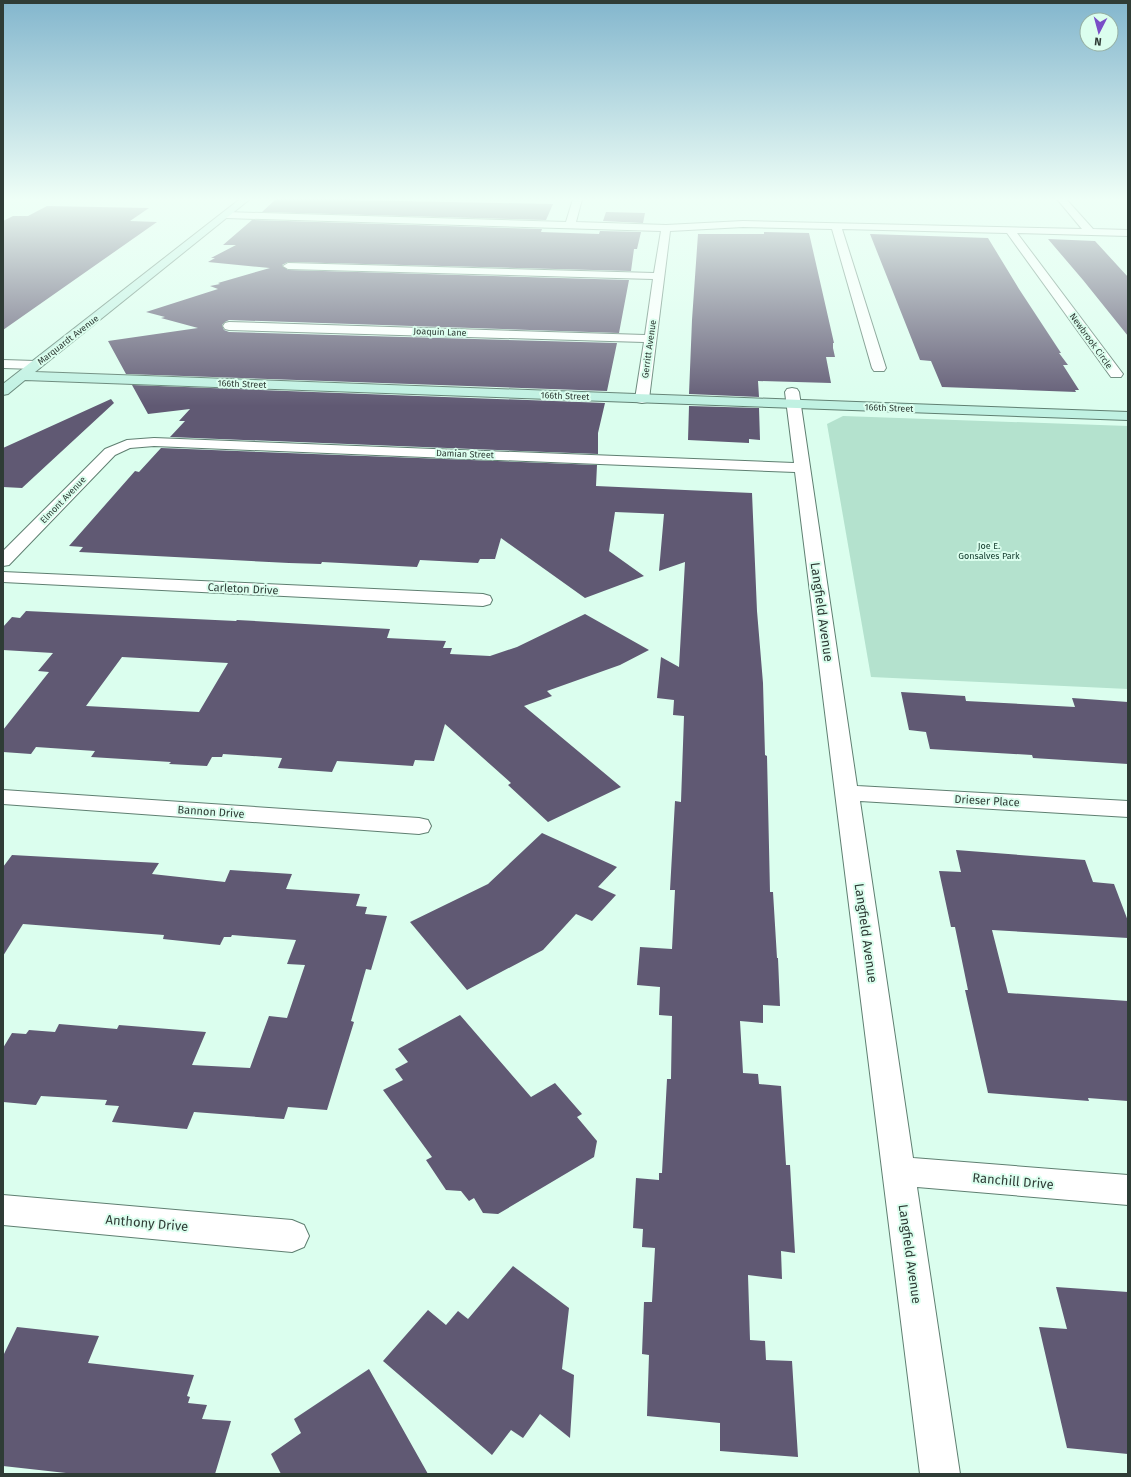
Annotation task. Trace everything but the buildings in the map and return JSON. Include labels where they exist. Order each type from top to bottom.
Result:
[{"type":"street","name":"Marquardt Avenue","points":[[3,391],[159,268]]},
{"type":"street","points":[[359,268],[659,276]]},
{"type":"street","name":"Gerritt Avenue","points":[[643,393],[660,268]]},
{"type":"street","points":[[849,268],[879,368]]},
{"type":"street","name":"Newbrook Circle","points":[[1038,268],[1116,374]]},
{"type":"street","name":"Joaquin Lane","points":[[229,326],[651,339]]},
{"type":"street","name":"166th Street","points":[[3,364],[643,393]]},
{"type":"street","name":"166th Street","points":[[3,375],[793,398],[1128,404]]},
{"type":"street","name":"166th Street","points":[[793,398],[1128,416]]},
{"type":"street","name":"Langfield Avenue","points":[[793,398],[940,1474]]},
{"type":"street","name":"Damian Street","points":[[127,444],[154,442],[803,468]]},
{"type":"street","name":"Elmont Avenue","points":[[3,561],[110,452],[127,444]]},
{"type":"street","name":"Carleton Drive","points":[[3,577],[483,600]]},
{"type":"street","name":"Drieser Place","points":[[847,793],[1128,810]]},
{"type":"street","name":"Bannon Drive","points":[[3,797],[419,826]]},
{"type":"street","name":"Ranchill Drive","points":[[898,1171],[1128,1190]]},
{"type":"street","name":"Anthony Drive","points":[[3,1210],[292,1236]]},
{"type":"green space","name":"Joe E. Gonsalves Park","points":[[843,416],[1128,426],[1128,689],[871,677],[827,424]]}]
